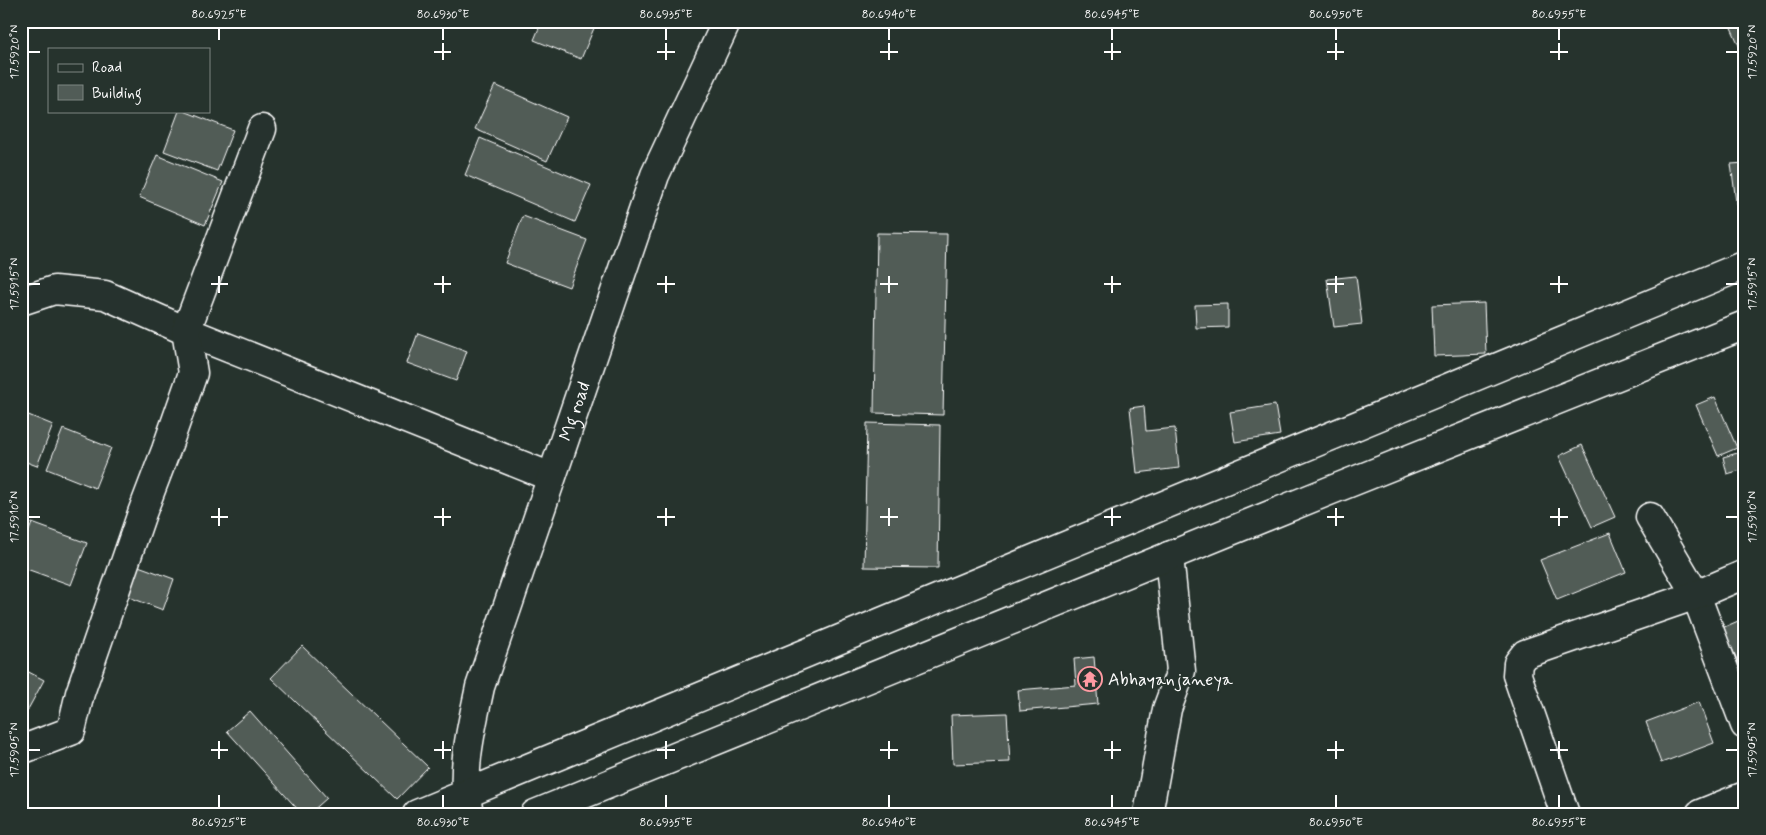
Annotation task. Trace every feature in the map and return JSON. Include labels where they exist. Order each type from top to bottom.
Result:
[{"type":"main road","name":"Mg road","points":[[467,804],[465,762],[480,687],[655,174],[727,21]]},
{"type":"main road","points":[[21,750],[71,731],[83,683],[193,373],[186,330],[262,129]]},
{"type":"main road","points":[[417,814],[467,804],[1745,265]]},
{"type":"main road","points":[[21,301],[54,290],[105,295],[186,330],[552,477]]},
{"type":"main road","points":[[535,814],[1169,556],[1745,325]]},
{"type":"main road","points":[[1650,517],[1696,595],[1745,725]]},
{"type":"main road","points":[[1148,814],[1167,710],[1182,671],[1169,556]]},
{"type":"main road","points":[[1565,814],[1517,676],[1518,663],[1525,654],[1696,595],[1745,574]]},
{"type":"main road","points":[[1700,814],[1745,796]]},
{"type":"building","points":[[542,21],[597,21],[581,59],[534,40]]},
{"type":"building","points":[[1745,21],[1745,59],[1729,23]]},
{"type":"building","points":[[495,85],[567,117],[547,161],[475,129]]},
{"type":"building","points":[[179,112],[187,112],[233,130],[217,171],[164,151]]},
{"type":"building","points":[[480,138],[591,185],[575,222],[465,175]]},
{"type":"building","points":[[157,155],[223,182],[205,225],[139,197]]},
{"type":"building","points":[[1745,163],[1745,239],[1741,240],[1731,164]]},
{"type":"building","points":[[523,216],[587,240],[569,287],[505,263]]},
{"type":"building","points":[[877,233],[947,234],[943,415],[874,413]]},
{"type":"building","points":[[1356,276],[1362,324],[1334,327],[1327,279]]},
{"type":"building","points":[[1484,303],[1486,354],[1434,356],[1432,305]]},
{"type":"building","points":[[1228,304],[1228,327],[1196,328],[1195,305]]},
{"type":"building","points":[[418,333],[467,351],[456,381],[407,363]]},
{"type":"building","points":[[1715,397],[1737,448],[1718,456],[1696,405]]},
{"type":"building","points":[[1275,405],[1280,435],[1235,442],[1230,412]]},
{"type":"building","points":[[1144,406],[1146,431],[1175,428],[1179,468],[1137,473],[1130,408]]},
{"type":"building","points":[[21,412],[53,425],[37,466],[21,460]]},
{"type":"building","points":[[867,423],[940,425],[938,568],[864,567]]},
{"type":"building","points":[[63,429],[111,448],[95,488],[47,469]]},
{"type":"building","points":[[1582,445],[1615,517],[1592,527],[1559,456]]},
{"type":"building","points":[[1745,451],[1745,469],[1727,474],[1723,457]]},
{"type":"building","points":[[32,523],[87,543],[71,585],[21,567],[21,551]]},
{"type":"building","points":[[1610,533],[1626,572],[1557,600],[1540,560]]},
{"type":"building","points":[[133,564],[174,579],[163,610],[121,594]]},
{"type":"building","points":[[1745,618],[1745,676],[1722,628]]},
{"type":"building","points":[[302,646],[428,767],[397,799],[271,678]]},
{"type":"building","points":[[1094,657],[1098,704],[1020,711],[1018,690],[1076,685],[1074,659]]},
{"type":"building","points":[[21,668],[44,680],[26,713],[21,711]]},
{"type":"building","points":[[1699,702],[1714,743],[1661,763],[1646,722]]},
{"type":"building","points":[[250,711],[327,798],[309,814],[302,814],[227,731]]},
{"type":"building","points":[[1007,713],[1010,762],[953,764],[951,715]]},
{"type":"place","name":"Abhayanjaneya","points":[[1090,679]]}]
